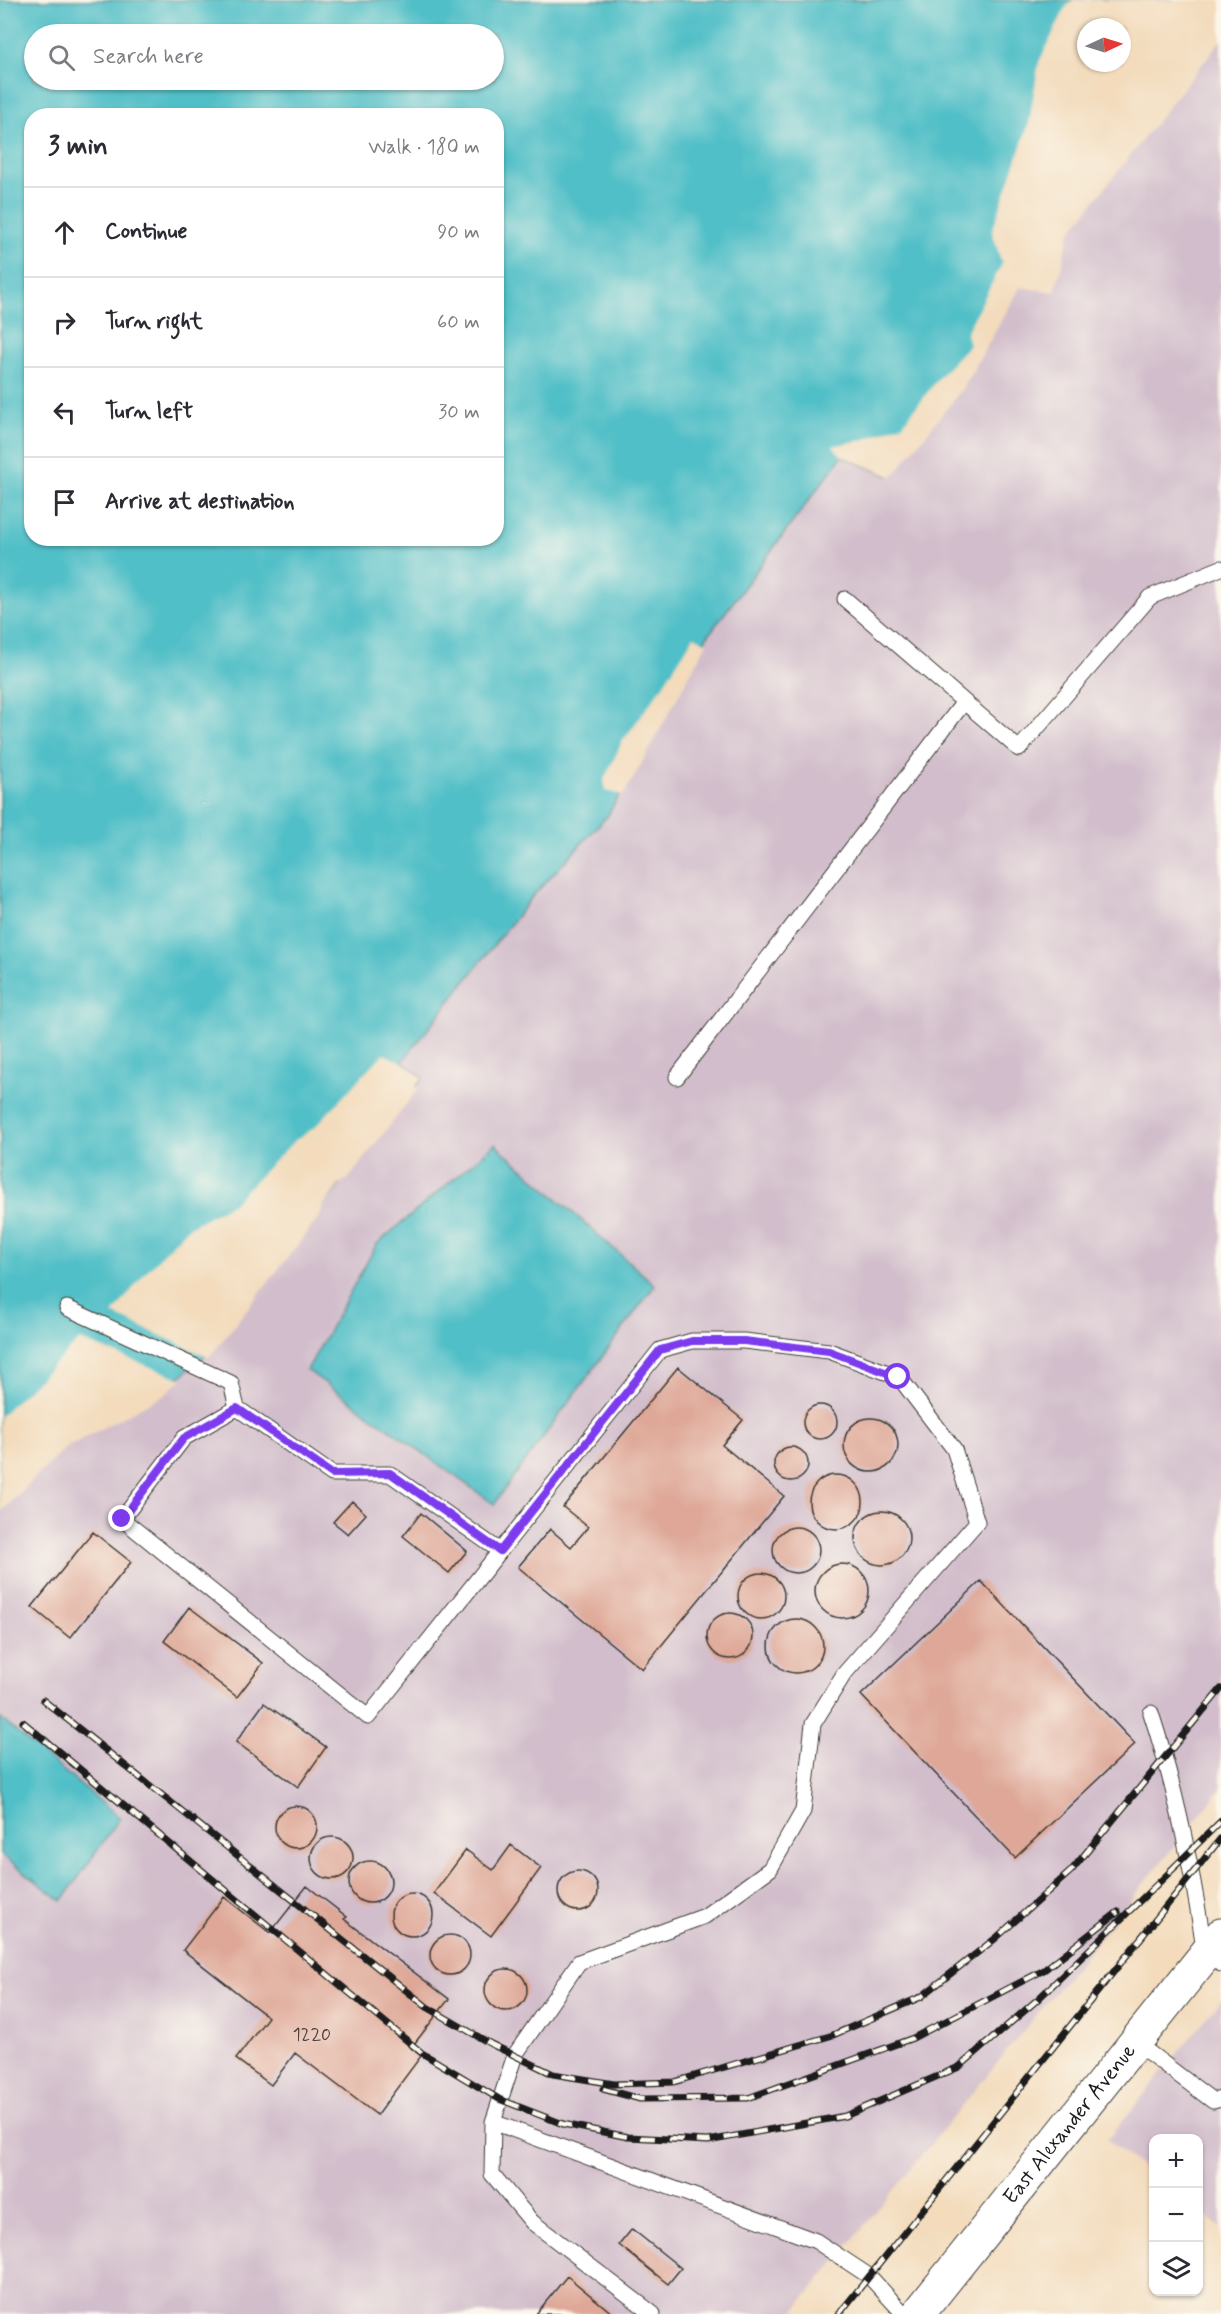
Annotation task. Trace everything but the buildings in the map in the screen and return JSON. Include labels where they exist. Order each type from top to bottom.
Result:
[{"type":"street","name":"East Alexander Avenue","points":[[918,2314],[1136,2042],[1216,1951]]},
{"type":"lane","points":[[845,599],[1020,749],[1150,597],[1221,568]]},
{"type":"lane","points":[[677,1077],[964,702]]},
{"type":"lane","points":[[67,1308],[231,1383],[237,1408],[332,1474],[390,1473],[500,1551]]},
{"type":"lane","points":[[237,1408],[184,1438],[122,1519],[368,1717],[660,1350],[692,1341],[744,1341],[829,1351],[898,1377],[954,1449],[977,1522],[844,1674],[813,1724],[803,1811],[770,1869],[705,1916],[579,1962],[515,2055],[499,2098],[493,2122],[492,2174],[532,2222],[652,2314]]},
{"type":"lane","points":[[1151,1713],[1166,1757],[1216,1951]]},
{"type":"lane","points":[[1136,2042],[1213,2101],[1221,2099]]},
{"type":"lane","points":[[493,2122],[816,2241],[869,2276],[904,2314]]},
{"type":"shaded area","points":[[1221,40],[1221,1789],[792,2314],[0,2314],[0,1510],[62,1447],[323,1207],[423,1078],[402,1062],[531,898],[608,815],[704,641],[842,456],[1017,287],[1055,292],[1070,232]]},
{"type":"shaded area","points":[[1221,2000],[1221,2228],[1203,2213],[1203,2134],[1149,2134],[1149,2173],[1107,2140]]},
{"type":"water","points":[[0,0],[1173,0],[1160,13],[1131,62],[1131,18],[1077,18],[1077,72],[1125,72],[1069,168],[1017,287],[889,476],[842,456],[704,641],[608,815],[531,898],[402,1062],[423,1078],[208,1353],[163,1391],[62,1447],[0,1510]]},
{"type":"water","points":[[495,1144],[655,1285],[494,1504],[307,1370],[377,1244]]},
{"type":"water","points":[[0,1718],[120,1818],[62,1901],[0,1854]]},
{"type":"pier","points":[[1073,0],[1176,0],[1163,15],[1131,69],[1131,18],[1077,18],[1077,72],[1129,72],[1072,169],[1020,288],[963,388],[892,477],[842,456],[833,446],[863,440],[903,424],[940,376],[969,345],[966,333],[1002,264],[992,231],[1029,123],[1039,62],[1066,7]]},
{"type":"pier","points":[[694,636],[707,643],[633,779],[623,795],[606,791],[604,780],[622,742],[662,687]]},
{"type":"pier","points":[[383,1054],[402,1062],[423,1078],[416,1086],[418,1089],[349,1178],[340,1184],[323,1207],[320,1216],[211,1355],[208,1357],[113,1314],[145,1273],[188,1228],[233,1203],[294,1141],[314,1128]]},
{"type":"pier","points":[[80,1340],[182,1379],[165,1394],[64,1449],[0,1513],[0,1416]]},
{"type":"railway","points":[[43,1700],[427,2007],[491,2044],[553,2074],[614,2084],[674,2082],[833,2035],[921,1997],[996,1938],[1071,1871],[1221,1689]]},
{"type":"railway","points":[[23,1722],[422,2053],[499,2099],[563,2124],[628,2137],[708,2141],[845,2116],[959,2067],[1037,2000],[1175,1867]]},
{"type":"railway","points":[[1170,1871],[1221,1821]]},
{"type":"railway","points":[[839,2314],[1221,1838]]},
{"type":"railway","points":[[603,2089],[640,2099],[748,2098],[913,2038],[1044,1970],[1118,1912]]},
{"type":"route","points":[[122,1519],[184,1438],[237,1408],[332,1474],[390,1473],[500,1551],[660,1350],[692,1341],[744,1341],[829,1351],[898,1377]]}]
